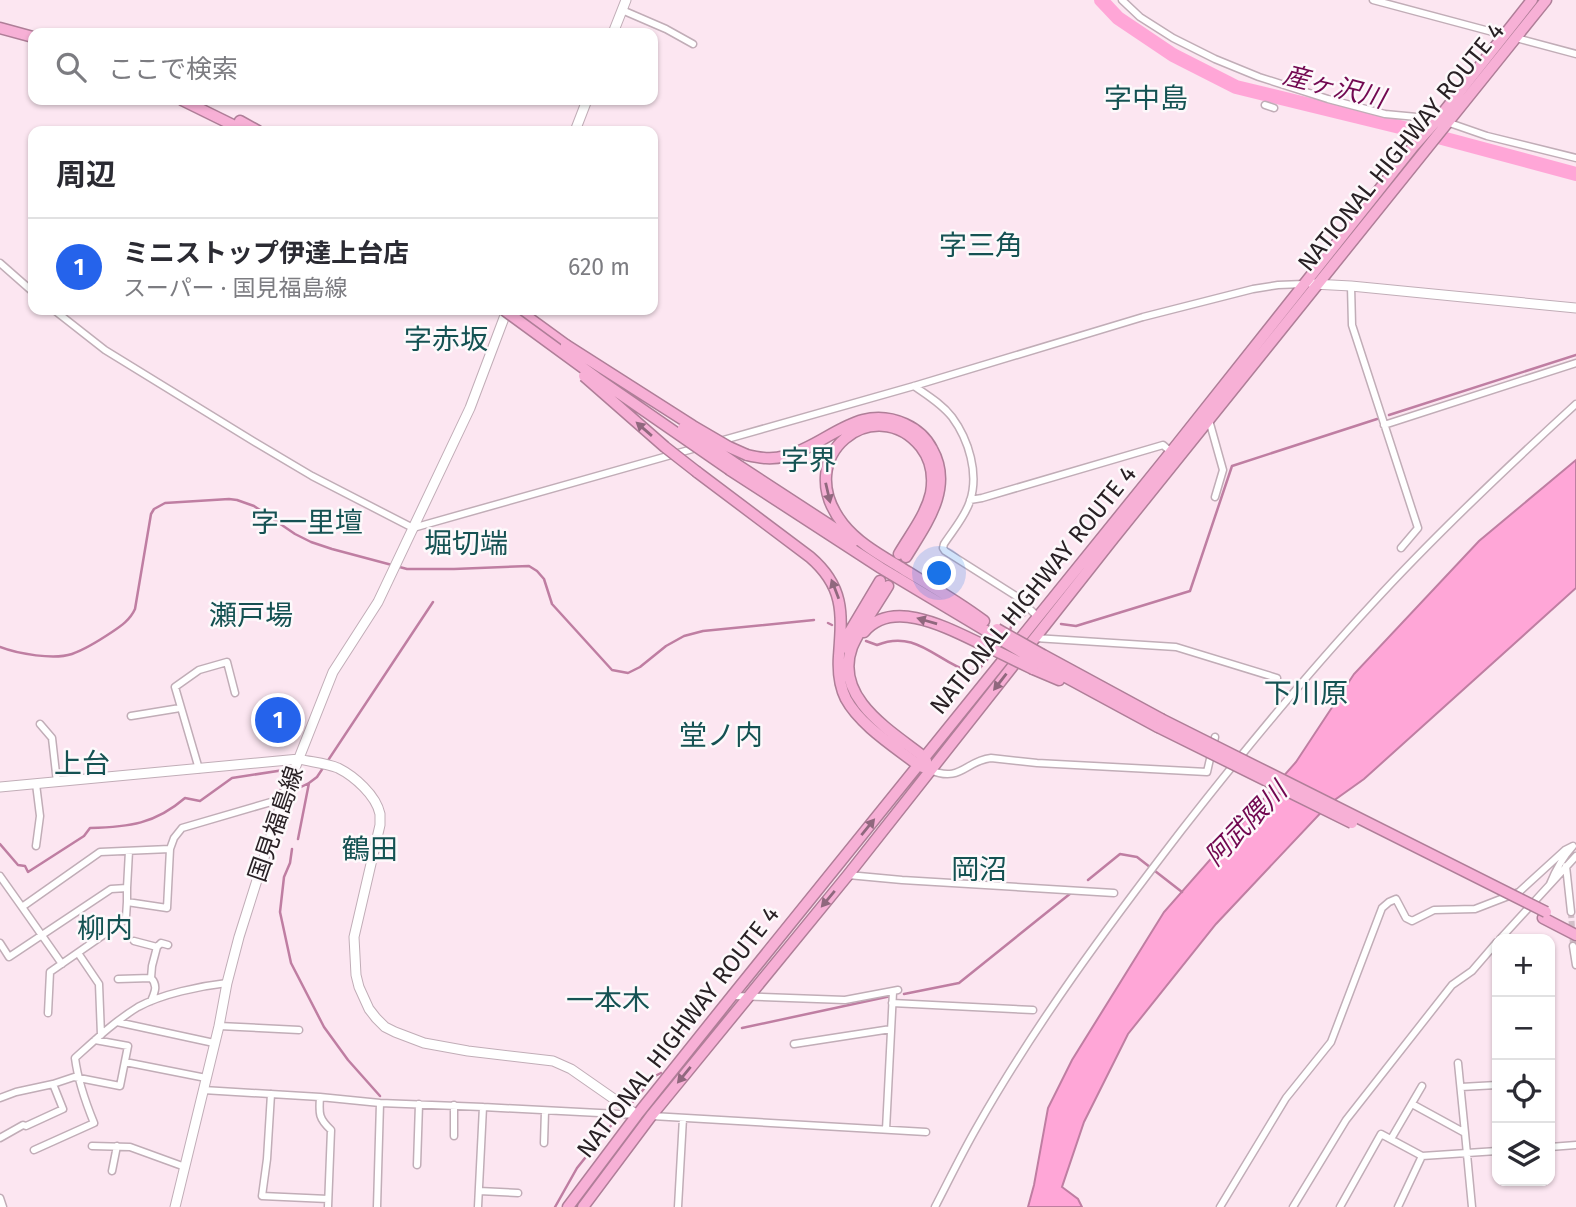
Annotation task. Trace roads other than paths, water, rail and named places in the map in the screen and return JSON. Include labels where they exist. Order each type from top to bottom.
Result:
[{"type":"highway","name":"NATIONAL HIGHWAY ROUTE 4","points":[[568,1207],[637,1115],[921,761],[1209,420],[1318,284],[1425,150],[1504,35],[1532,0]]},
{"type":"highway","name":"NATIONAL HIGHWAY ROUTE 4","points":[[583,1207],[651,1116],[930,770],[1030,635],[1038,617],[1413,147],[1442,122],[1546,0]]},
{"type":"highway","points":[[0,28],[28,36]]},
{"type":"highway","points":[[0,35],[28,43]]},
{"type":"highway","points":[[192,105],[235,126]]},
{"type":"highway","points":[[207,105],[248,126]]},
{"type":"highway","points":[[512,315],[683,439],[984,621]]},
{"type":"highway","points":[[525,315],[733,467],[870,561],[995,632],[1038,662],[1141,718],[1159,723]]},
{"type":"highway","points":[[566,345],[693,426],[747,455],[768,458],[786,456],[865,419],[894,420],[913,428],[933,450],[939,465],[940,482],[936,506],[902,556],[929,501],[932,482],[925,453],[905,433],[874,426],[843,441],[829,458],[826,472],[829,501],[835,514],[858,539],[876,553],[966,607],[995,632]]},
{"type":"highway","points":[[554,347],[665,447],[810,557],[825,572],[835,587],[840,606],[840,682],[851,707],[865,722],[921,761]]},
{"type":"highway","points":[[839,657],[849,633],[884,583],[854,644],[849,660],[849,677],[855,693],[873,716],[930,770]]},
{"type":"highway","points":[[854,644],[868,627],[888,617],[899,616],[940,625],[990,648],[1038,662],[1544,915],[1576,927]]},
{"type":"highway","points":[[1544,915],[1575,940]]},
{"type":"street","points":[[615,28],[626,0]]},
{"type":"street","points":[[1122,0],[1140,17],[1173,38],[1259,77],[1385,114],[1442,122],[1576,158]]},
{"type":"street","points":[[1373,0],[1504,35]]},
{"type":"street","points":[[622,10],[693,44]]},
{"type":"street","points":[[1516,38],[1576,54]]},
{"type":"street","points":[[577,126],[585,105]]},
{"type":"street","points":[[1265,105],[1274,108]]},
{"type":"street","points":[[0,263],[28,288]]},
{"type":"street","points":[[60,315],[105,350],[253,441],[312,476],[413,528],[914,386],[1143,317],[1253,289],[1289,284],[1318,284],[1576,308]]},
{"type":"street","points":[[1351,286],[1352,325],[1418,528],[1401,548]]},
{"type":"street","name":"国見福島線","points":[[175,1207],[227,983],[251,895],[282,801],[333,672],[378,603],[470,408],[503,315]]},
{"type":"street","points":[[1384,425],[1576,363]]},
{"type":"street","points":[[914,386],[952,417],[969,449],[973,467],[970,500],[944,544],[944,551],[1016,596],[1038,617]]},
{"type":"street","points":[[935,1207],[976,1127],[1068,985],[1153,868],[1261,732],[1356,621],[1441,531],[1576,404]]},
{"type":"street","points":[[1209,420],[1223,470],[1215,496]]},
{"type":"street","points":[[970,500],[1163,445],[1171,452]]},
{"type":"street","points":[[1030,635],[1176,647],[1277,678]]},
{"type":"street","points":[[199,769],[175,687],[199,670],[227,662],[235,693]]},
{"type":"street","points":[[131,716],[180,708]]},
{"type":"street","points":[[40,724],[52,738],[57,782]]},
{"type":"street","points":[[930,770],[946,775],[956,774],[985,758],[991,758],[1208,772],[1214,737]]},
{"type":"street","points":[[0,787],[299,759],[335,767],[350,775],[368,793],[380,814],[380,825],[354,937],[359,987],[376,1018],[385,1027],[424,1043],[468,1051],[553,1060],[580,1075],[637,1115]]},
{"type":"street","points":[[36,784],[40,816],[36,846]]},
{"type":"street","points":[[127,902],[167,908],[170,849],[181,828],[282,801]]},
{"type":"street","points":[[1220,1207],[1286,1098],[1331,1042],[1382,908],[1396,899],[1406,918],[1412,921],[1434,910],[1475,909],[1519,892],[1565,850],[1573,846],[1563,857],[1550,884]]},
{"type":"street","points":[[22,906],[100,852],[170,849]]},
{"type":"street","points":[[48,1013],[50,972],[126,917],[129,851]]},
{"type":"street","points":[[1505,934],[1576,856]]},
{"type":"street","points":[[1566,866],[1571,912]]},
{"type":"street","points":[[848,875],[1114,893]]},
{"type":"street","points":[[0,876],[62,964]]},
{"type":"street","points":[[0,943],[9,957],[111,888],[127,888]]},
{"type":"street","points":[[1575,940],[1576,965]]},
{"type":"street","points":[[134,941],[157,947]]},
{"type":"street","points":[[151,1001],[156,990],[155,982],[151,978],[157,947],[161,943],[168,945]]},
{"type":"street","points":[[1293,1207],[1346,1119],[1452,985],[1472,971],[1492,949]]},
{"type":"street","points":[[78,953],[99,984],[98,1037]]},
{"type":"street","points":[[118,979],[151,978]]},
{"type":"street","points":[[34,1150],[94,1123],[78,1078],[75,1058],[98,1037],[151,1001],[206,985],[227,983]]},
{"type":"street","points":[[732,996],[845,1000],[895,991],[892,1003],[886,1130]]},
{"type":"street","points":[[892,1003],[1033,1010]]},
{"type":"street","points":[[117,1023],[215,1043]]},
{"type":"street","points":[[219,1026],[299,1030]]},
{"type":"street","points":[[794,1044],[891,1029]]},
{"type":"street","points":[[0,1098],[74,1077],[120,1086],[128,1046],[98,1037]]},
{"type":"street","points":[[125,1062],[206,1078]]},
{"type":"street","points":[[1458,1063],[1472,1207]]},
{"type":"street","points":[[0,1138],[23,1125],[63,1109],[53,1084]]},
{"type":"street","points":[[1461,1087],[1492,1085]]},
{"type":"street","points":[[1391,1139],[1422,1086]]},
{"type":"street","points":[[203,1090],[380,1103],[926,1132]]},
{"type":"street","points":[[271,1094],[262,1196],[328,1203],[331,1130],[319,1115],[320,1097]]},
{"type":"street","points":[[377,1207],[380,1103]]},
{"type":"street","points":[[418,1165],[419,1104]]},
{"type":"street","points":[[1412,1104],[1465,1133]]},
{"type":"street","points":[[454,1105],[454,1136]]},
{"type":"street","points":[[478,1207],[483,1107]]},
{"type":"street","points":[[544,1143],[545,1111]]},
{"type":"street","points":[[678,1207],[683,1118]]},
{"type":"street","points":[[1340,1207],[1381,1133],[1422,1156],[1492,1151]]},
{"type":"street","points":[[1555,1147],[1576,1145]]},
{"type":"street","points":[[92,1146],[130,1147],[185,1167]]},
{"type":"street","points":[[112,1171],[117,1146]]},
{"type":"street","points":[[1398,1207],[1422,1156]]},
{"type":"street","points":[[479,1191],[518,1193]]},
{"type":"street","points":[[0,1198],[3,1207]]},
{"type":"water","name":"阿武隈川","points":[[1576,460],[1576,588],[1364,779],[1329,804],[1216,924],[1128,1034],[1084,1122],[1062,1187],[1078,1199],[1082,1207],[1028,1207],[1048,1108],[1072,1060],[1164,912],[1296,762],[1354,674],[1479,541]]},
{"type":"waterway","name":"産ヶ沢川","points":[[1101,0],[1118,18],[1173,55],[1236,87],[1576,174]]},
{"type":"waterway","points":[[1389,415],[1576,355]]},
{"type":"waterway","points":[[1061,624],[1076,626],[1190,591],[1232,466],[1377,419]]},
{"type":"waterway","points":[[0,647],[36,655],[64,656],[82,650],[107,635],[125,622],[135,609],[154,509],[165,503],[229,499],[254,506],[311,542],[407,569],[529,566],[544,579],[552,604],[612,670],[628,673],[666,646],[684,636],[703,631],[814,620]]},
{"type":"waterway","points":[[293,791],[317,777],[433,602]]},
{"type":"waterway","points":[[1010,631],[1013,618],[1018,614],[1025,615]]},
{"type":"waterway","points":[[828,623],[832,625]]},
{"type":"waterway","points":[[866,641],[877,645],[891,641],[915,644],[970,672],[980,668],[993,653]]},
{"type":"waterway","points":[[0,844],[18,865],[25,866],[28,872],[84,836],[90,828],[117,827],[152,819],[185,798],[200,801],[232,778],[284,770],[287,774],[280,791]]},
{"type":"waterway","points":[[298,839],[309,783]]},
{"type":"waterway","points":[[292,849],[284,877],[280,912],[291,963],[324,1027],[348,1060],[380,1096]]},
{"type":"waterway","points":[[1088,880],[1120,854],[1137,857],[1182,892]]},
{"type":"waterway","points":[[904,994],[959,983],[1071,893]]},
{"type":"waterway","points":[[742,1028],[891,996]]},
{"type":"waterway","points":[[630,1105],[655,1076],[661,1073]]},
{"type":"waterway","points":[[555,1207],[577,1168],[617,1118]]},
{"type":"tunnel","points":[[1571,912],[1573,946]]},
{"type":"place","name":"ミニストップ伊達上台店","points":[[278,720]]},
{"type":"district","name":"字中島","points":[[1146,98]]},
{"type":"district","name":"字三角","points":[[981,245]]},
{"type":"district","name":"字赤坂","points":[[446,339]]},
{"type":"district","name":"字界","points":[[809,460]]},
{"type":"district","name":"字一里壇","points":[[307,522]]},
{"type":"district","name":"堀切端","points":[[466,543]]},
{"type":"district","name":"瀬戸場","points":[[251,615]]},
{"type":"district","name":"下川原","points":[[1306,693]]},
{"type":"district","name":"堂ノ内","points":[[721,735]]},
{"type":"district","name":"上台","points":[[82,763]]},
{"type":"district","name":"鶴田","points":[[370,849]]},
{"type":"district","name":"岡沼","points":[[979,869]]},
{"type":"district","name":"柳内","points":[[105,928]]},
{"type":"district","name":"一本木","points":[[608,1000]]}]
